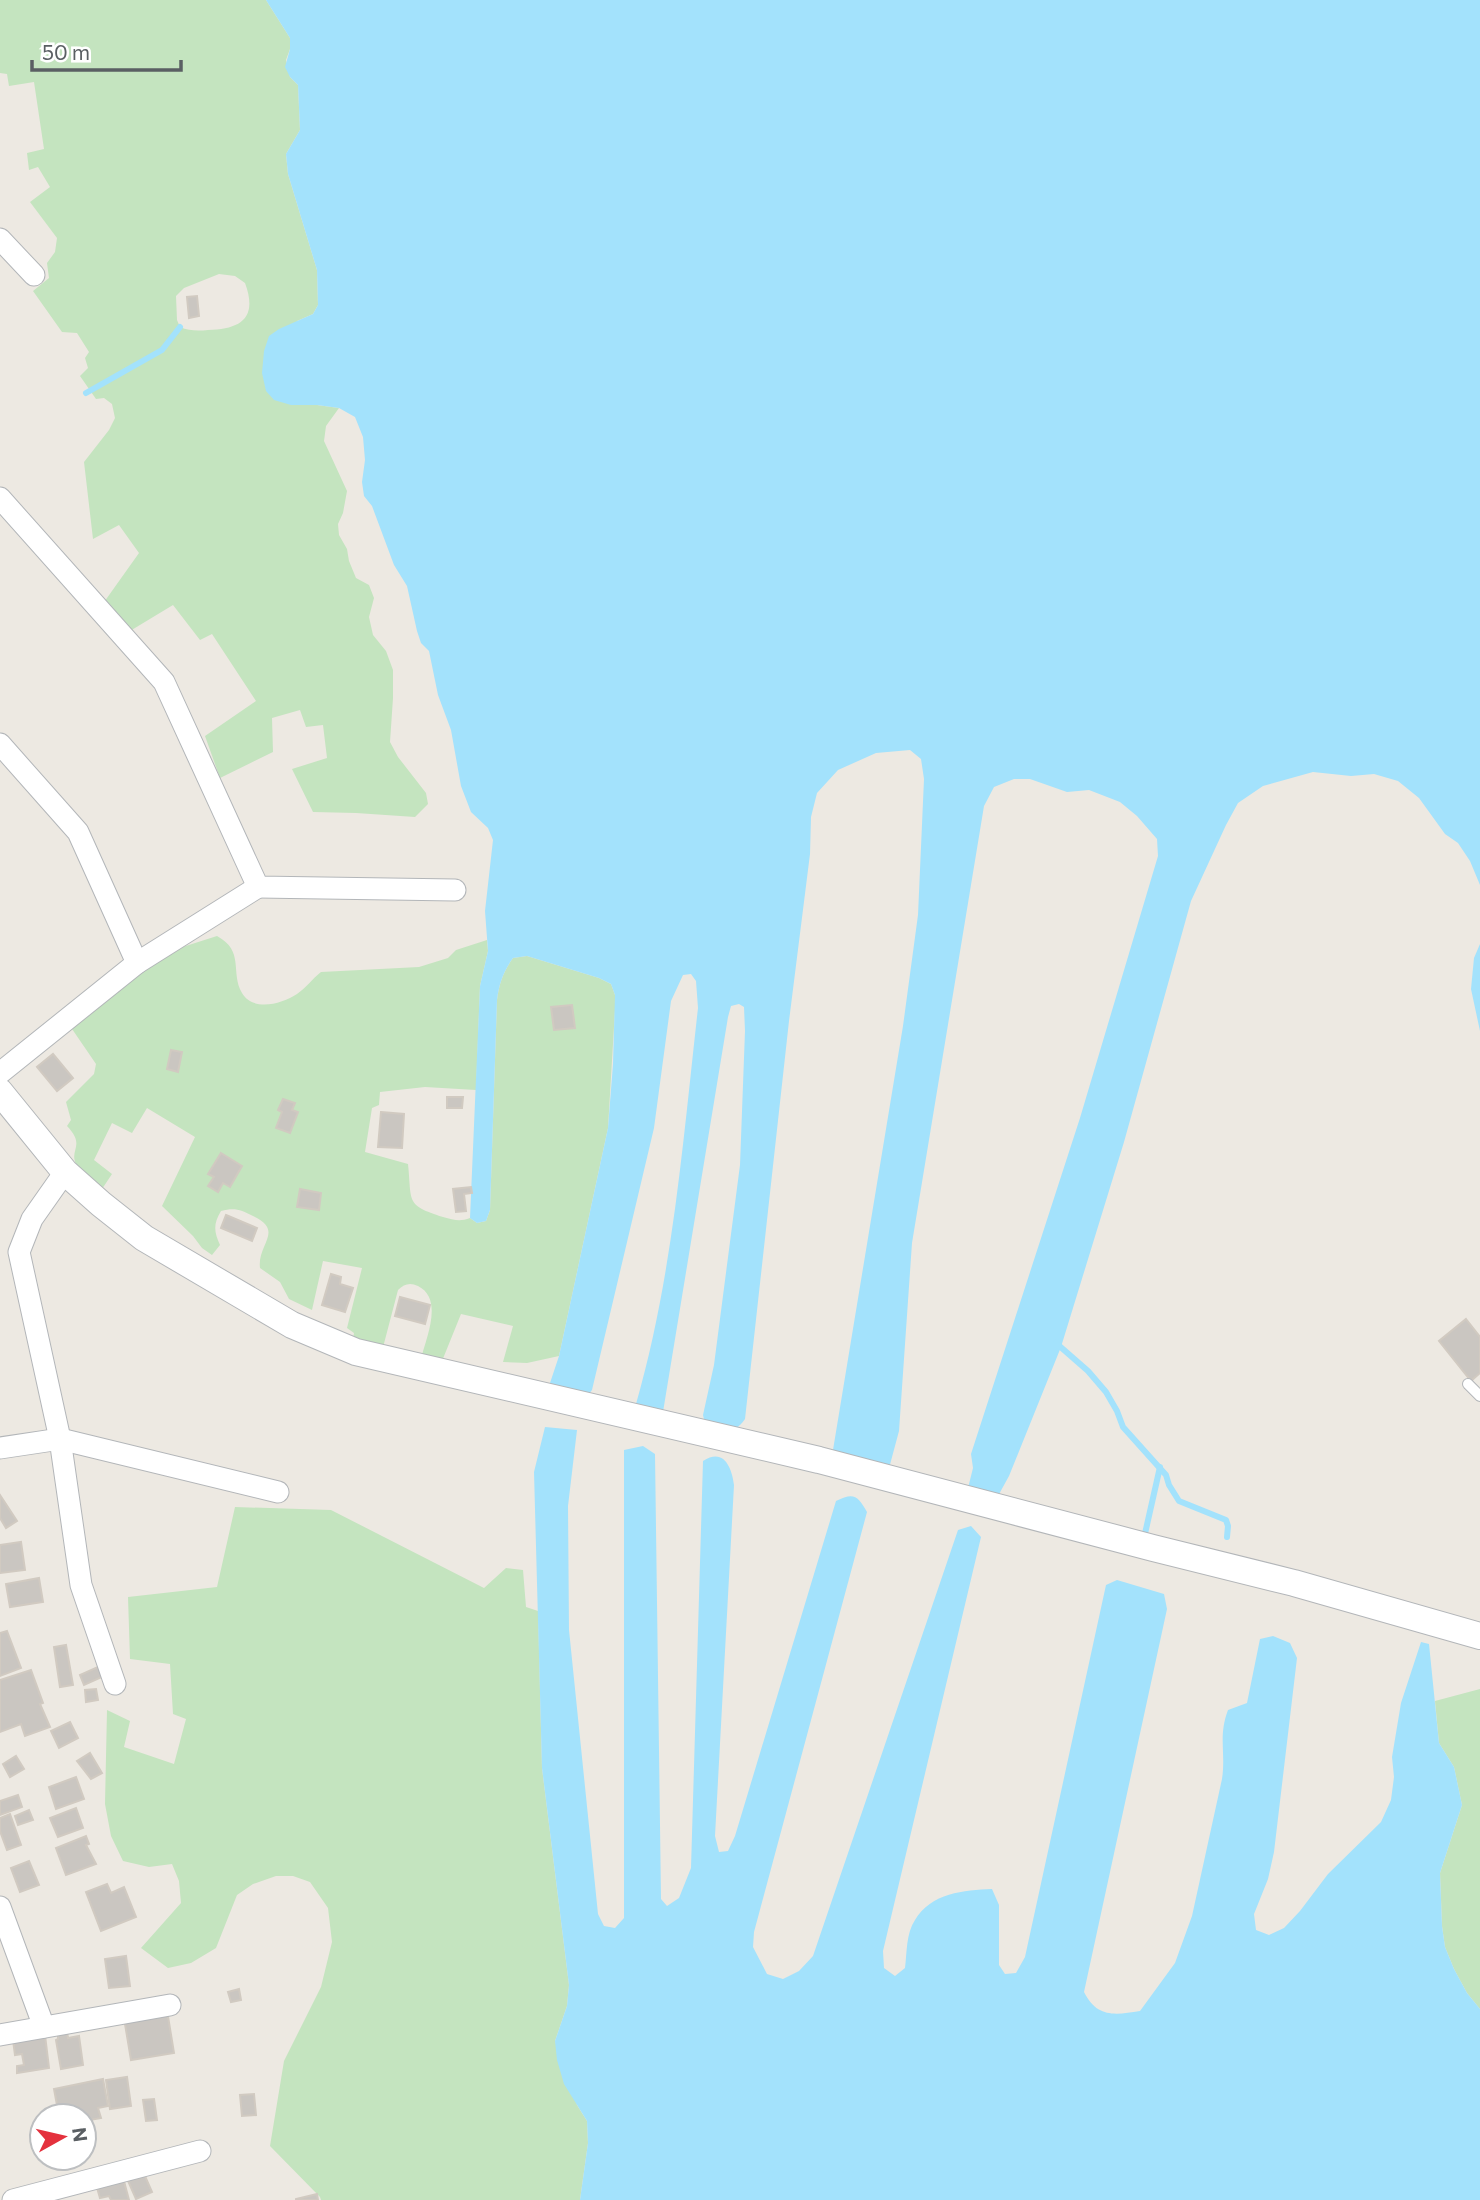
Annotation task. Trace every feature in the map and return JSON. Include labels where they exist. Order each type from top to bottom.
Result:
[{"type":"street","points":[[0,239],[34,275]]},
{"type":"street","points":[[0,498],[164,682],[258,887]]},
{"type":"street","points":[[0,744],[78,832],[137,963]]},
{"type":"street","points":[[0,1073],[137,963],[258,887],[455,890]]},
{"type":"street","points":[[0,1092],[65,1172],[144,1238],[292,1325],[356,1352],[819,1460],[1126,1542],[1294,1583],[1480,1636]]},
{"type":"street","points":[[65,1172],[10,1256],[60,1439],[81,1585],[115,1684]]},
{"type":"street","points":[[0,1448],[60,1439],[278,1492]]},
{"type":"street","points":[[0,1907],[44,2027]]},
{"type":"street","points":[[0,2035],[170,2005]]},
{"type":"street","points":[[13,2200],[200,2151]]},
{"type":"lane","points":[[1468,1384],[1480,1396]]},
{"type":"green space","points":[[0,0],[266,0],[290,38],[286,60],[290,77],[298,85],[300,130],[286,154],[288,174],[317,270],[318,305],[313,314],[297,321],[291,405],[339,408],[326,426],[324,441],[347,491],[338,524],[339,535],[347,549],[356,578],[369,585],[374,598],[369,617],[373,635],[386,651],[393,670],[390,742],[398,757],[426,793],[428,804],[415,817],[313,812],[292,769],[327,758],[323,725],[306,727],[300,710],[272,718],[273,752],[220,778],[205,736],[256,701],[212,634],[200,640],[173,605],[130,631],[102,605],[139,553],[119,525],[93,539],[84,462],[115,418],[112,404],[104,398],[96,399],[80,376],[88,368],[85,358],[89,352],[77,333],[62,332],[33,291],[49,278],[47,263],[55,252],[57,238],[30,202],[50,187],[38,167],[29,170],[27,153],[44,149],[34,82],[9,86],[7,74],[0,73]],"holes":[[[219,274],[235,276],[245,283],[248,295],[248,313],[244,319],[238,324],[220,329],[194,330],[180,327],[176,296],[184,288]]]},
{"type":"green space","points":[[217,936],[231,948],[242,993],[253,1003],[260,1004],[291,998],[321,972],[419,967],[448,958],[456,950],[487,940],[488,951],[480,986],[476,1090],[425,1087],[380,1092],[379,1105],[372,1108],[365,1152],[408,1164],[411,1194],[416,1205],[422,1209],[454,1220],[470,1218],[477,1223],[486,1221],[490,1210],[497,1000],[500,983],[507,968],[513,958],[527,956],[611,984],[615,995],[615,1010],[608,1128],[559,1356],[527,1363],[503,1362],[513,1326],[461,1314],[440,1366],[421,1359],[432,1309],[426,1292],[410,1284],[398,1290],[381,1355],[352,1346],[354,1333],[347,1328],[362,1268],[323,1261],[312,1310],[289,1299],[280,1282],[260,1268],[268,1233],[267,1227],[253,1216],[238,1210],[221,1211],[215,1228],[220,1245],[212,1255],[202,1248],[162,1206],[195,1137],[147,1108],[132,1133],[112,1123],[94,1160],[112,1174],[102,1189],[81,1171],[74,1159],[76,1143],[67,1126],[71,1120],[66,1102],[94,1074],[96,1064],[70,1026],[145,959]]},
{"type":"green space","points":[[235,1507],[331,1510],[484,1588],[506,1568],[523,1570],[526,1607],[538,1611],[542,1768],[569,1985],[567,2006],[555,2041],[577,2105],[587,2121],[588,2143],[580,2200],[321,2200],[270,2146],[284,2061],[321,1987],[332,1942],[328,1908],[310,1882],[293,1876],[276,1876],[253,1884],[237,1895],[216,1948],[191,1963],[168,1968],[141,1948],[181,1903],[179,1881],[172,1864],[149,1867],[123,1861],[111,1836],[105,1804],[107,1710],[130,1721],[124,1747],[174,1764],[186,1719],[173,1714],[170,1664],[130,1659],[128,1597],[217,1587]]},
{"type":"green space","points":[[1480,1689],[1480,2009],[1467,1993],[1445,1947],[1440,1873],[1462,1805],[1454,1767],[1439,1743],[1435,1701]]},
{"type":"water","points":[[266,0],[1480,0],[1480,885],[1470,861],[1458,843],[1445,834],[1419,798],[1398,781],[1374,774],[1351,776],[1313,772],[1263,786],[1238,803],[1191,901],[1124,1142],[1061,1347],[1009,1476],[998,1496],[967,1492],[973,1468],[971,1454],[1080,1118],[1158,856],[1157,839],[1137,816],[1120,802],[1089,790],[1067,792],[1030,779],[1014,779],[994,787],[984,806],[912,1243],[899,1431],[888,1472],[832,1456],[903,1026],[918,915],[924,779],[921,759],[910,750],[876,753],[838,770],[817,793],[811,817],[810,854],[745,1419],[736,1428],[723,1431],[706,1428],[703,1415],[714,1365],[740,1165],[745,1031],[744,1007],[739,1004],[731,1006],[728,1017],[663,1412],[636,1404],[659,1306],[682,1157],[698,1008],[696,981],[691,974],[683,975],[671,1001],[654,1128],[592,1390],[584,1400],[549,1386],[559,1356],[608,1128],[615,995],[611,984],[599,978],[527,956],[513,958],[502,978],[497,1000],[490,1210],[486,1221],[477,1223],[470,1218],[480,986],[488,951],[485,911],[493,840],[488,828],[471,812],[461,786],[451,730],[438,695],[429,651],[421,643],[407,586],[394,565],[372,506],[364,496],[363,437],[355,417],[339,408],[291,405],[274,400],[266,391],[262,373],[264,351],[269,336],[313,314],[318,305],[317,270],[288,174],[286,154],[300,130],[298,85],[285,67],[290,38]]},
{"type":"water","points":[[1480,944],[1480,1031],[1471,989],[1474,958]]},
{"type":"water","points":[[545,1427],[577,1430],[568,1506],[569,1630],[598,1914],[604,1926],[615,1928],[624,1918],[624,1450],[643,1446],[655,1454],[661,1899],[667,1906],[679,1898],[691,1868],[703,1461],[716,1456],[726,1461],[734,1485],[715,1836],[719,1852],[728,1851],[735,1836],[836,1501],[855,1497],[867,1512],[754,1932],[753,1947],[767,1974],[783,1979],[799,1971],[813,1956],[958,1530],[971,1526],[981,1537],[883,1951],[884,1968],[895,1976],[905,1968],[910,1931],[922,1911],[939,1899],[970,1890],[992,1889],[999,1905],[999,1965],[1005,1974],[1016,1973],[1025,1957],[1106,1585],[1117,1580],[1164,1594],[1167,1609],[1084,1992],[1095,2006],[1108,2013],[1140,2011],[1175,1963],[1192,1916],[1222,1779],[1225,1719],[1228,1710],[1247,1703],[1260,1639],[1273,1636],[1290,1643],[1297,1658],[1274,1852],[1268,1879],[1254,1914],[1256,1930],[1269,1935],[1284,1928],[1328,1874],[1381,1822],[1391,1800],[1394,1777],[1392,1757],[1401,1703],[1421,1642],[1429,1644],[1439,1743],[1454,1767],[1462,1805],[1440,1873],[1442,1926],[1445,1947],[1454,1969],[1467,1993],[1480,2009],[1480,2200],[580,2200],[588,2143],[587,2121],[564,2084],[557,2060],[555,2041],[567,2006],[569,1985],[542,1768],[534,1472]]},
{"type":"building","points":[[197,296],[199,316],[189,318],[187,297]]},
{"type":"building","points":[[572,1005],[575,1028],[554,1030],[551,1007]]},
{"type":"building","points":[[171,1050],[182,1052],[178,1072],[167,1069]]},
{"type":"building","points":[[53,1054],[73,1078],[57,1091],[37,1067]]},
{"type":"building","points":[[447,1097],[463,1097],[462,1108],[447,1108]]},
{"type":"building","points":[[283,1099],[295,1103],[292,1110],[298,1112],[290,1133],[276,1128],[282,1112],[278,1110]]},
{"type":"building","points":[[381,1112],[404,1114],[402,1148],[378,1147]]},
{"type":"building","points":[[221,1153],[242,1166],[230,1187],[223,1183],[218,1192],[208,1186],[214,1177],[208,1174]]},
{"type":"building","points":[[471,1187],[472,1193],[464,1194],[466,1211],[456,1212],[453,1189]]},
{"type":"building","points":[[300,1189],[321,1193],[319,1210],[297,1207]]},
{"type":"building","points":[[226,1215],[257,1228],[252,1241],[221,1228]]},
{"type":"building","points":[[331,1274],[341,1277],[340,1284],[353,1288],[345,1312],[322,1305]]},
{"type":"building","points":[[400,1297],[430,1305],[425,1324],[395,1316]]},
{"type":"building","points":[[1466,1319],[1480,1337],[1480,1373],[1471,1381],[1439,1341]]},
{"type":"building","points":[[0,1495],[17,1521],[6,1528],[0,1518]]},
{"type":"building","points":[[21,1542],[25,1570],[0,1573],[0,1545]]},
{"type":"building","points":[[39,1578],[43,1602],[10,1607],[6,1584]]},
{"type":"building","points":[[7,1631],[21,1668],[0,1676],[0,1633]]},
{"type":"building","points":[[66,1645],[73,1685],[60,1687],[54,1647]]},
{"type":"building","points":[[100,1666],[104,1676],[84,1685],[80,1675]]},
{"type":"building","points":[[31,1670],[43,1703],[40,1704],[50,1727],[25,1736],[21,1724],[0,1732],[0,1680]]},
{"type":"building","points":[[96,1689],[98,1700],[86,1702],[85,1690]]},
{"type":"building","points":[[70,1722],[78,1738],[59,1748],[51,1731]]},
{"type":"building","points":[[90,1753],[102,1773],[91,1779],[77,1761]]},
{"type":"building","points":[[16,1756],[24,1769],[10,1777],[3,1764]]},
{"type":"building","points":[[76,1777],[84,1799],[56,1809],[49,1787]]},
{"type":"building","points":[[18,1795],[22,1807],[0,1815],[0,1801]]},
{"type":"building","points":[[76,1808],[83,1828],[58,1837],[50,1818]]},
{"type":"building","points":[[29,1810],[33,1820],[18,1825],[15,1816]]},
{"type":"building","points":[[10,1814],[21,1845],[7,1850],[0,1831],[0,1818]]},
{"type":"building","points":[[86,1836],[89,1844],[86,1845],[96,1864],[66,1875],[56,1848]]},
{"type":"building","points":[[29,1861],[39,1885],[20,1892],[11,1868]]},
{"type":"building","points":[[107,1884],[111,1893],[124,1887],[136,1917],[101,1931],[86,1892]]},
{"type":"building","points":[[126,1956],[130,1986],[109,1988],[105,1959]]},
{"type":"building","points":[[239,1989],[241,2000],[231,2002],[228,1992]]},
{"type":"building","points":[[165,1998],[174,2053],[131,2060],[122,2006]]},
{"type":"building","points":[[67,2032],[68,2038],[79,2036],[83,2065],[61,2069],[56,2040],[58,2034]]},
{"type":"building","points":[[45,2035],[49,2068],[17,2073],[17,2066],[24,2065],[22,2054],[15,2055],[13,2040]]},
{"type":"building","points":[[127,2077],[131,2106],[110,2109],[106,2080]]},
{"type":"building","points":[[103,2079],[108,2106],[98,2108],[98,2102],[56,2102],[54,2089]]},
{"type":"building","points":[[254,2094],[256,2115],[242,2116],[240,2095]]},
{"type":"building","points":[[154,2099],[157,2120],[146,2121],[143,2100]]},
{"type":"building","points":[[141,2167],[152,2192],[136,2199],[125,2174]]},
{"type":"building","points":[[121,2170],[129,2200],[111,2200],[109,2196],[100,2198],[94,2177]]},
{"type":"building","points":[[317,2194],[318,2200],[296,2200],[296,2199]]},
{"type":"waterway","points":[[86,393],[162,350],[180,327]]},
{"type":"waterway","points":[[1056,1343],[1088,1371],[1106,1392],[1123,1427],[1166,1475],[1179,1501],[1226,1520],[1227,1537]]},
{"type":"waterway","points":[[1144,1538],[1160,1467]]}]
